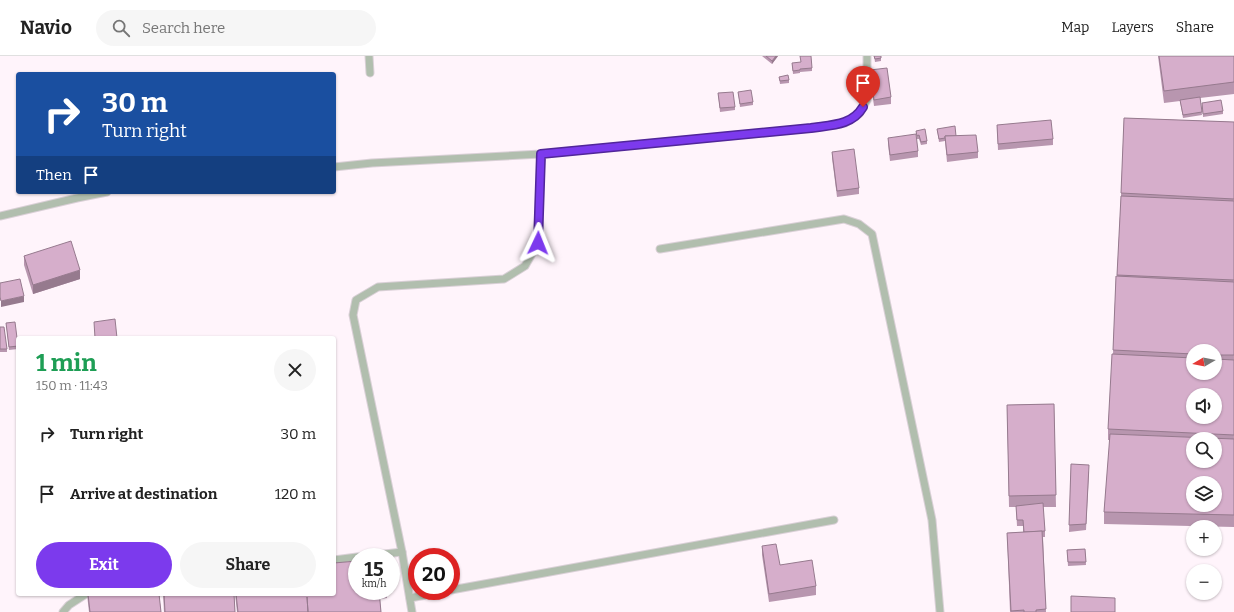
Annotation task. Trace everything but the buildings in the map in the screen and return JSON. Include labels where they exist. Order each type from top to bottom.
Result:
[{"type":"lane","points":[[369,56],[370,73]]},
{"type":"lane","points":[[336,167],[372,163],[541,154],[811,128],[845,123],[859,114],[867,100],[867,56]]},
{"type":"lane","points":[[408,586],[353,315],[356,300],[378,287],[504,279],[525,266],[538,243],[541,154]]},
{"type":"lane","points":[[0,216],[98,194]]},
{"type":"lane","points":[[660,249],[844,219],[859,224],[872,234],[932,520],[940,612]]},
{"type":"lane","points":[[460,588],[834,520]]},
{"type":"lane","points":[[336,560],[348,558]]},
{"type":"lane","points":[[64,612],[69,605],[83,596]]},
{"type":"lane","points":[[410,600],[412,612]]},
{"type":"route","points":[[538,243],[541,154],[811,128],[845,123],[859,114],[863,107]]}]
